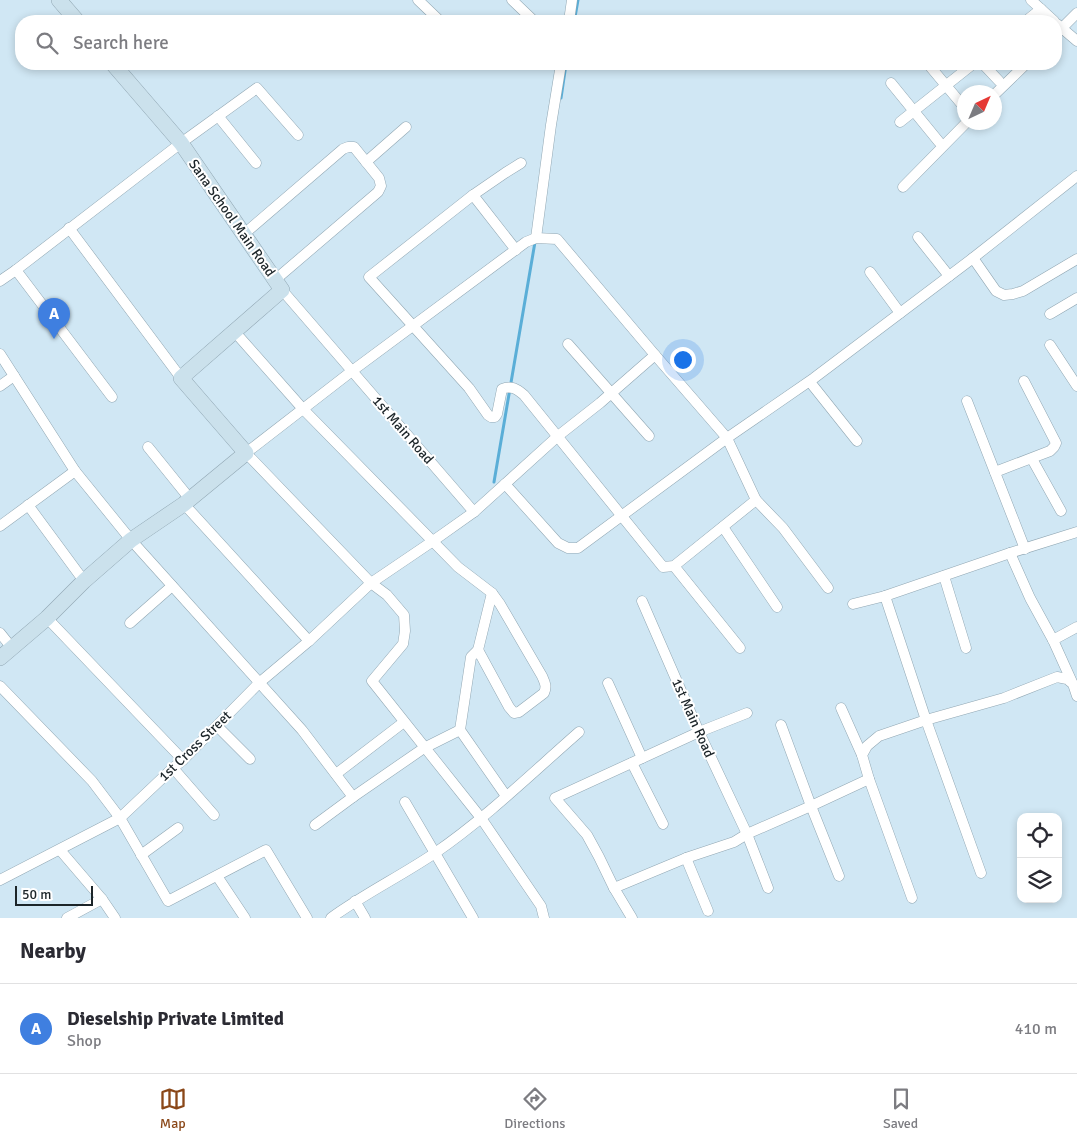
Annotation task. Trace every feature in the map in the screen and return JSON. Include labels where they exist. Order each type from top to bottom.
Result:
[{"type":"street","points":[[59,0],[72,15]]},
{"type":"street","points":[[418,0],[434,15]]},
{"type":"street","points":[[512,0],[528,15]]},
{"type":"street","points":[[570,15],[572,0]]},
{"type":"street","points":[[1030,0],[1046,15]]},
{"type":"street","points":[[1034,15],[1041,9]]},
{"type":"street","points":[[1062,24],[1077,13]]},
{"type":"street","points":[[1062,30],[1077,41]]},
{"type":"street","name":"Sana School Main Road","points":[[118,70],[181,143],[278,285],[352,371]]},
{"type":"street","points":[[536,238],[550,125],[560,70]]},
{"type":"street","points":[[933,70],[957,99]]},
{"type":"street","points":[[900,122],[966,70]]},
{"type":"street","points":[[989,70],[999,81]]},
{"type":"street","points":[[1002,87],[1020,70]]},
{"type":"street","points":[[891,83],[939,142]]},
{"type":"street","points":[[0,281],[181,143],[257,88],[298,135]]},
{"type":"street","points":[[218,116],[256,163]]},
{"type":"street","points":[[366,162],[406,127]]},
{"type":"street","points":[[903,187],[959,130]]},
{"type":"street","points":[[181,378],[234,331],[278,285],[378,192],[381,186],[379,178],[354,147],[343,149],[244,234]]},
{"type":"street","points":[[521,163],[505,172],[369,277],[469,388],[491,417],[495,417],[497,414],[502,388],[510,387],[520,392],[558,436],[663,567],[674,566],[756,500]]},
{"type":"street","points":[[505,484],[558,543],[568,548],[578,548],[727,438],[810,382],[974,258],[1077,176]]},
{"type":"street","points":[[473,196],[516,250]]},
{"type":"street","points":[[69,228],[181,378],[246,453],[371,583],[387,595],[404,615],[405,631],[403,644],[372,681],[481,818],[541,906],[544,918]]},
{"type":"street","points":[[918,237],[949,276]]},
{"type":"street","points":[[0,658],[47,618],[84,580],[131,540],[187,502],[246,453],[352,371],[526,242],[536,238],[557,239],[654,356],[727,438],[756,500],[783,528],[828,588]]},
{"type":"street","points":[[974,258],[996,291],[1004,295],[1023,291],[1077,259]]},
{"type":"street","points":[[16,270],[112,397]]},
{"type":"street","points":[[870,272],[900,313]]},
{"type":"street","points":[[1050,314],[1077,298]]},
{"type":"street","points":[[234,331],[303,409],[433,542],[458,567],[492,593],[542,676],[546,689],[544,693],[514,714],[478,650]]},
{"type":"street","points":[[568,344],[649,436]]},
{"type":"street","points":[[1050,345],[1077,386]]},
{"type":"street","points":[[0,354],[75,471],[131,540],[302,730],[353,797]]},
{"type":"street","name":"1st Cross Street","points":[[0,880],[120,818],[183,760],[259,683],[371,583],[474,512],[558,436],[654,356]]},
{"type":"street","name":"1st Main Road","points":[[352,371],[474,512]]},
{"type":"street","points":[[0,386],[14,376]]},
{"type":"street","points":[[995,472],[1050,451],[1056,444],[1024,381]]},
{"type":"street","points":[[810,382],[858,441]]},
{"type":"street","points":[[967,401],[1025,549]]},
{"type":"street","points":[[148,447],[187,502],[309,640]]},
{"type":"street","points":[[1032,459],[1061,511]]},
{"type":"street","points":[[0,526],[75,471]]},
{"type":"street","points":[[28,505],[84,580]]},
{"type":"street","points":[[723,527],[777,608]]},
{"type":"street","points":[[853,604],[885,596],[1077,532]]},
{"type":"street","points":[[1010,553],[1030,598],[1053,640],[1077,696]]},
{"type":"street","points":[[674,566],[740,648]]},
{"type":"street","points":[[944,576],[966,648]]},
{"type":"street","points":[[130,623],[172,586]]},
{"type":"street","points":[[492,593],[478,650],[471,657],[460,730],[506,796]]},
{"type":"street","points":[[885,596],[926,720],[981,872]]},
{"type":"street","name":"1st Main Road","points":[[642,601],[746,834],[768,888]]},
{"type":"street","points":[[47,618],[183,760]]},
{"type":"street","points":[[1053,640],[1077,627]]},
{"type":"street","points":[[0,633],[12,648]]},
{"type":"street","points":[[862,755],[867,746],[880,736],[926,720],[1004,698],[1057,677],[1067,679],[1072,684]]},
{"type":"street","points":[[608,683],[642,758]]},
{"type":"street","points":[[0,686],[92,781],[120,818],[168,902],[266,850],[307,918]]},
{"type":"street","points":[[841,708],[862,755],[912,898]]},
{"type":"street","points":[[632,918],[614,888],[587,835],[556,798],[699,732],[747,713]]},
{"type":"street","points":[[336,774],[404,722]]},
{"type":"street","points":[[781,725],[839,876]]},
{"type":"street","points":[[217,726],[250,759]]},
{"type":"street","points":[[316,825],[424,748],[460,730]]},
{"type":"street","points":[[331,918],[355,901],[435,853],[481,818],[579,732]]},
{"type":"street","points":[[632,763],[662,824]]},
{"type":"street","points":[[173,768],[214,815]]},
{"type":"street","points":[[614,888],[686,858],[734,842],[746,834],[869,779]]},
{"type":"street","points":[[405,802],[473,918]]},
{"type":"street","points":[[141,855],[178,828]]},
{"type":"street","points":[[60,850],[102,899],[115,918]]},
{"type":"street","points":[[686,858],[708,911]]},
{"type":"street","points":[[217,876],[246,918]]},
{"type":"street","points":[[67,918],[102,899]]},
{"type":"street","points":[[355,901],[365,918]]},
{"type":"waterway","points":[[575,15],[578,0]]},
{"type":"waterway","points":[[561,98],[565,70]]},
{"type":"waterway","points":[[494,482],[535,242]]},
{"type":"place","name":"Dieselship Private Limited","points":[[54,339]]}]
